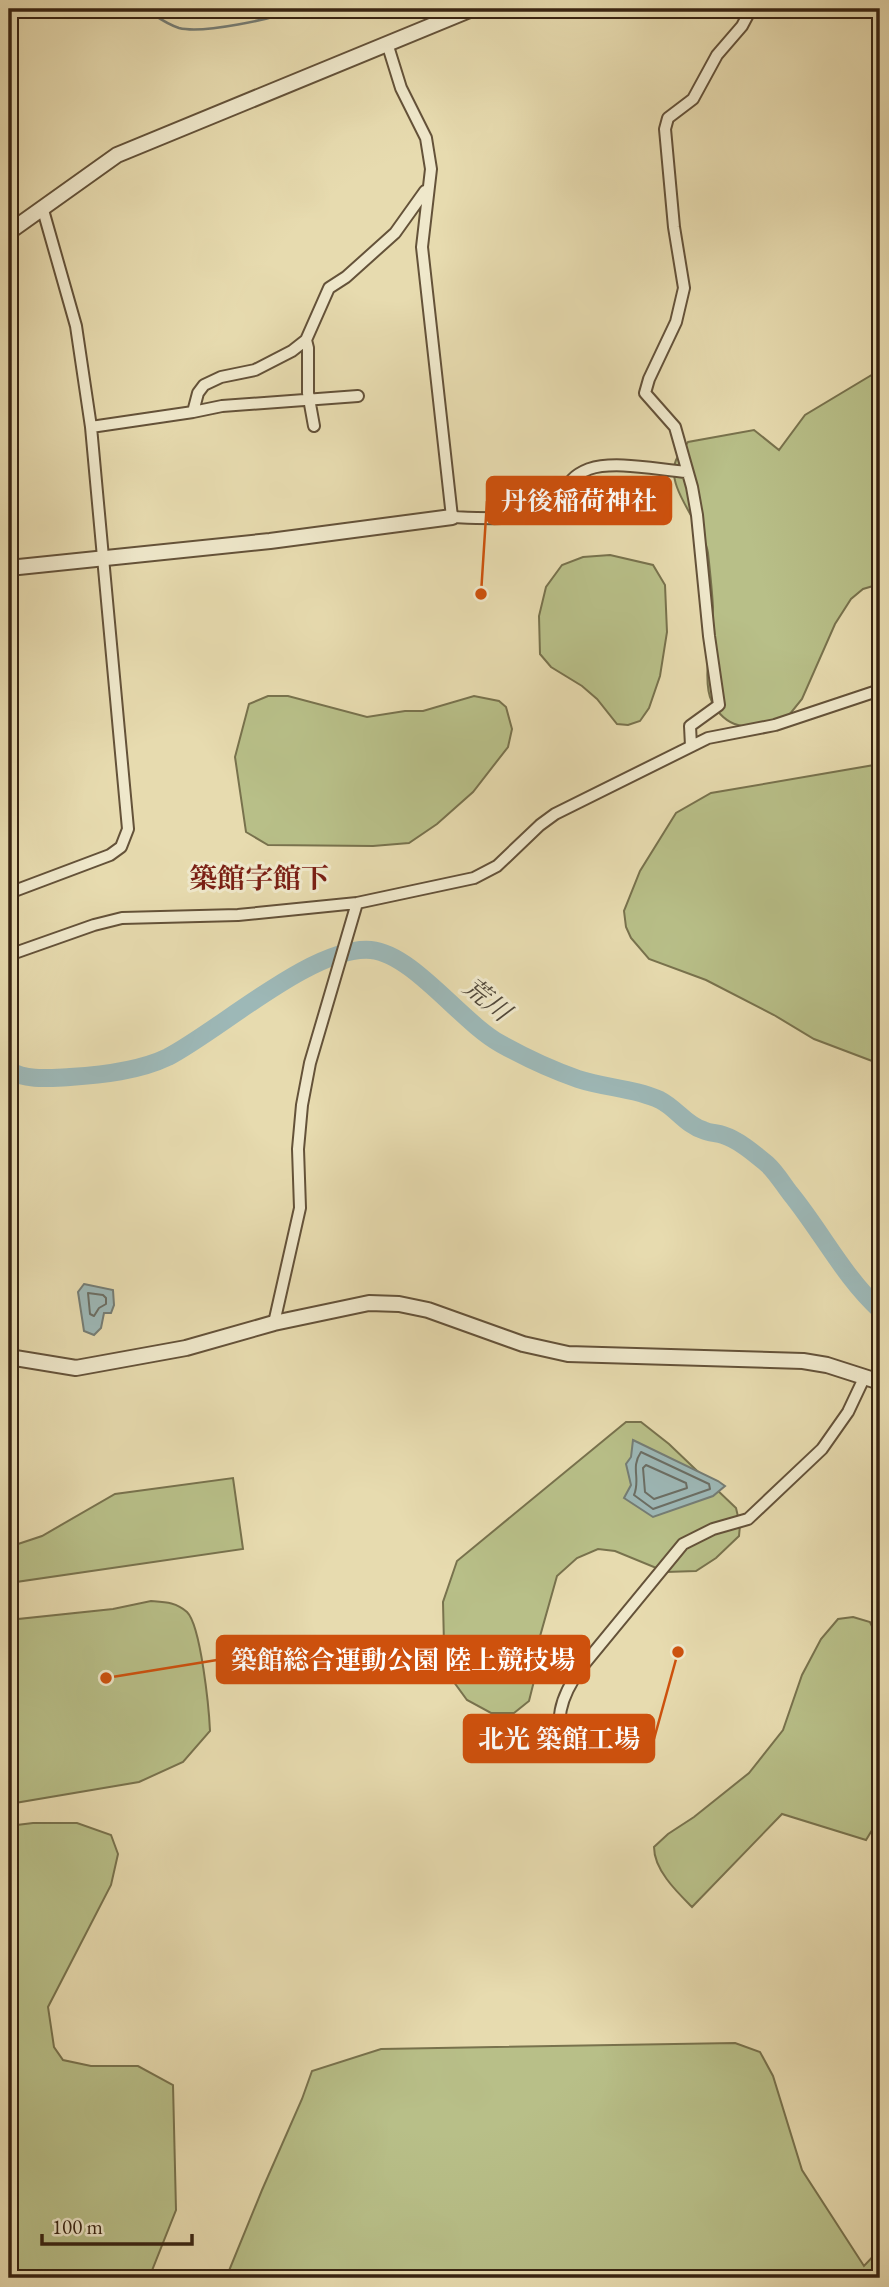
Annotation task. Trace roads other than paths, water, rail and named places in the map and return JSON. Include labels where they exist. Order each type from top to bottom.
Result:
[{"type":"street","points":[[9,232],[117,155],[472,9]]},
{"type":"street","points":[[691,746],[690,726],[719,705],[697,515],[675,427],[645,393],[676,322],[684,288],[673,215],[665,129],[668,118],[693,99],[717,55],[742,26],[751,9]]},
{"type":"street","points":[[387,43],[401,88],[426,138],[430,169],[422,247],[452,517]]},
{"type":"street","points":[[193,412],[198,393],[204,385],[221,377],[255,370],[292,351],[306,340],[329,288],[346,277],[395,233],[427,189]]},
{"type":"street","points":[[9,892],[110,855],[121,847],[128,829],[114,706],[91,427],[76,326],[43,209]]},
{"type":"street","points":[[306,340],[309,348],[307,393],[314,426]]},
{"type":"street","points":[[91,427],[193,412],[222,405],[358,396]]},
{"type":"street","points":[[9,568],[270,541],[452,517],[542,515],[556,506],[570,479],[590,469],[610,466],[687,472]]},
{"type":"street","points":[[9,955],[122,918],[238,915],[357,903],[474,878],[497,866],[555,814],[708,738],[775,725],[880,690]]},
{"type":"street","points":[[274,1323],[300,1208],[298,1149],[302,1105],[310,1063],[357,903]]},
{"type":"street","points":[[9,1357],[76,1368],[186,1348],[274,1323],[369,1303],[399,1304],[428,1310],[523,1344],[568,1354],[803,1361],[880,1382]]},
{"type":"street","points":[[569,1755],[561,1740],[559,1720],[569,1685],[581,1668],[683,1544],[713,1529],[748,1519],[822,1449],[848,1412],[865,1376]]},
{"type":"water","points":[[84,1284],[113,1290],[114,1305],[111,1313],[104,1313],[101,1328],[94,1335],[84,1331],[78,1292]]},
{"type":"water","points":[[633,1440],[725,1486],[713,1496],[653,1517],[624,1498],[631,1485],[626,1464],[631,1457]]},
{"type":"waterway","points":[[145,9],[170,24],[190,29],[238,24],[297,9]]},
{"type":"waterway","name":"荒川","points":[[9,1070],[30,1077],[54,1078],[145,1066],[168,1057],[295,975],[323,961],[348,952],[371,950],[387,954],[420,976],[486,1034],[510,1049],[578,1079],[660,1100],[697,1128],[729,1137],[746,1148],[773,1171],[844,1268],[880,1310]]},
{"type":"place","name":"丹後稲荷神社","points":[[481,594]]},
{"type":"place","name":"北光 築館工場","points":[[678,1652]]},
{"type":"place","name":"築館総合運動公園 陸上競技場","points":[[106,1678]]},
{"type":"district","name":"築館字館下","points":[[259,878]]}]
